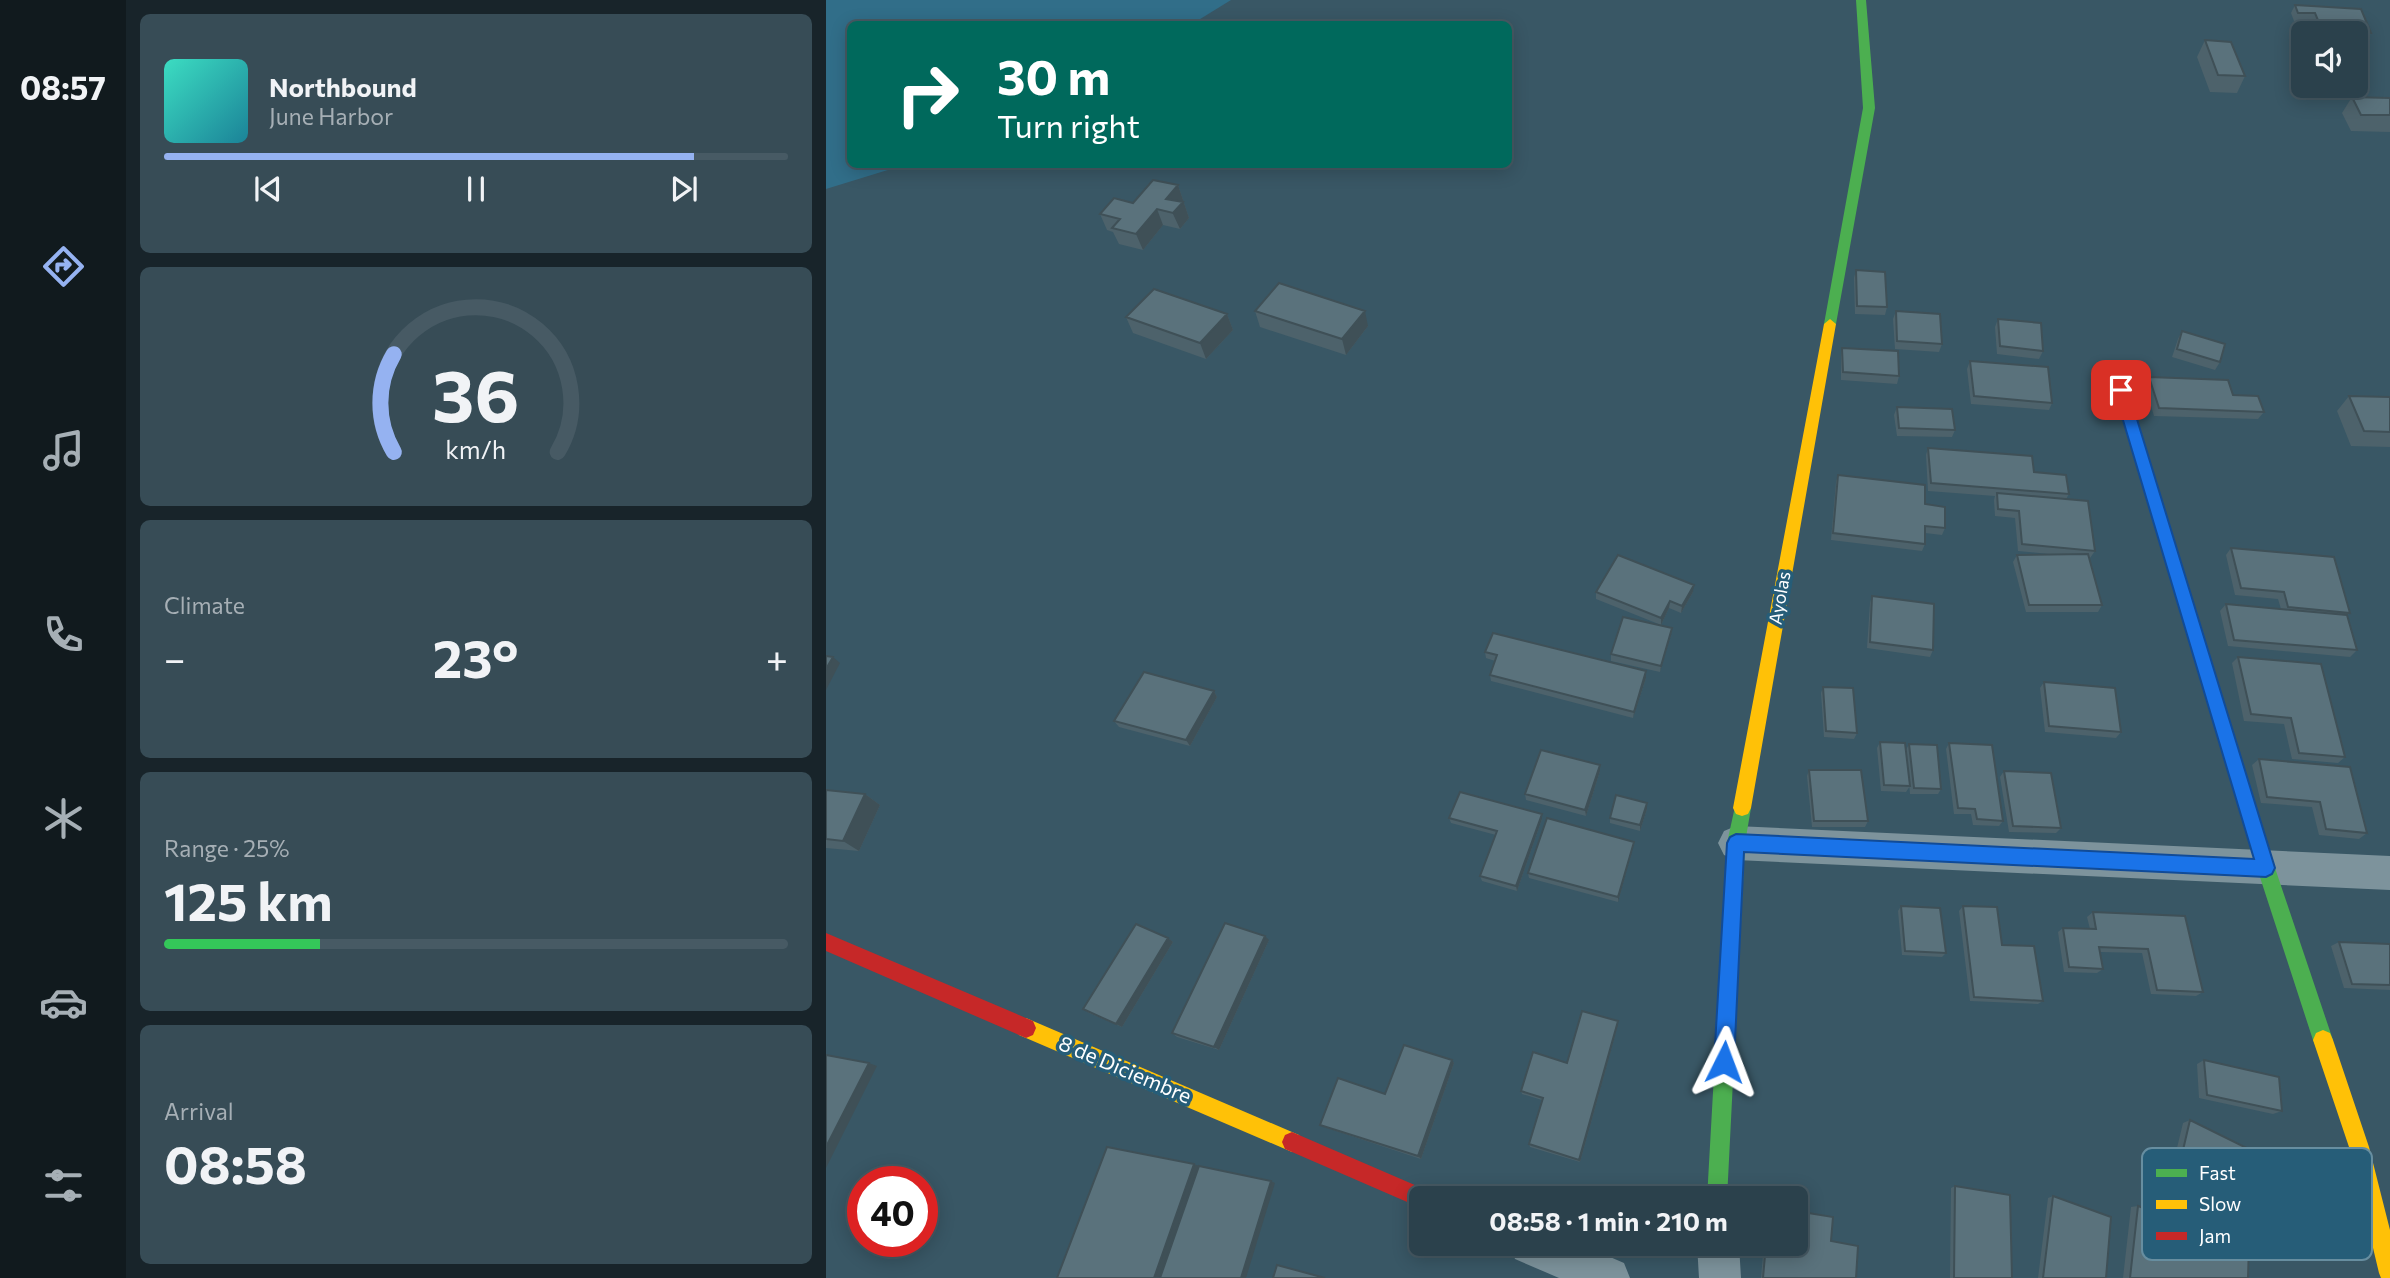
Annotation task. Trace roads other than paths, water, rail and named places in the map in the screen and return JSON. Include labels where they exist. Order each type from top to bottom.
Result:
[{"type":"street","name":"Ayolas","points":[[1718,1186],[1736,843],[1869,108],[1861,0]]},
{"type":"street","points":[[2121,390],[2266,868],[2359,1148]]},
{"type":"street","points":[[1736,843],[2390,873]]},
{"type":"street","name":"8 de Diciembre","points":[[826,942],[1409,1193]]},
{"type":"street","points":[[2372,1200],[2390,1273]]},
{"type":"street","points":[[1558,1256],[1609,1278]]},
{"type":"street","points":[[1719,1256],[1720,1278]]}]
